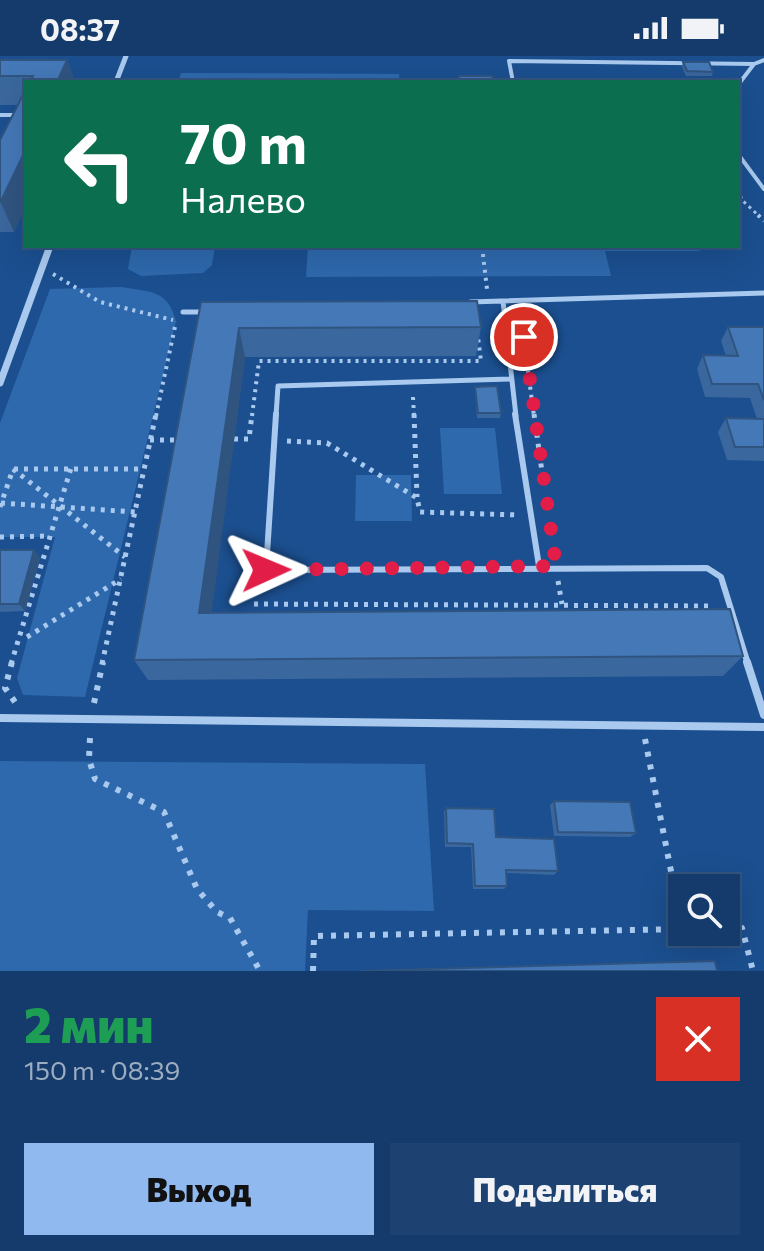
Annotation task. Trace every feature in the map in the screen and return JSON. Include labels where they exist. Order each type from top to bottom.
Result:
[{"type":"street","points":[[117,80],[126,56]]},
{"type":"street","points":[[0,383],[49,248]]},
{"type":"lane","points":[[513,80],[509,61],[521,58],[663,58],[754,64],[764,60]]},
{"type":"lane","points":[[740,82],[754,64]]},
{"type":"lane","points":[[0,115],[15,115],[10,125]]},
{"type":"lane","points":[[740,157],[764,189]]},
{"type":"lane","points":[[458,303],[764,293]]},
{"type":"lane","points":[[503,301],[510,379],[539,566]]},
{"type":"lane","points":[[183,312],[214,311]]},
{"type":"lane","points":[[510,379],[278,386],[266,570],[539,566],[707,568],[721,577],[764,715]]},
{"type":"lane","points":[[0,718],[764,727]]},
{"type":"path","points":[[740,194],[764,221]]},
{"type":"path","points":[[482,248],[489,302]]},
{"type":"path","points":[[42,268],[100,302],[187,321]]},
{"type":"path","points":[[109,709],[93,709],[176,321]]},
{"type":"path","points":[[528,367],[544,486]]},
{"type":"path","points":[[413,397],[420,512],[532,515]]},
{"type":"path","points":[[234,439],[249,439]]},
{"type":"path","points":[[150,440],[189,440]]},
{"type":"path","points":[[286,441],[327,443],[417,498]]},
{"type":"path","points":[[19,706],[5,688],[8,674],[71,468]]},
{"type":"path","points":[[13,469],[144,469]]},
{"type":"path","points":[[13,469],[1,505],[135,512]]},
{"type":"path","points":[[13,469],[125,557]]},
{"type":"path","points":[[0,537],[49,536]]},
{"type":"path","points":[[556,566],[562,604]]},
{"type":"path","points":[[27,637],[121,579]]},
{"type":"path","points":[[254,604],[713,605],[718,619]]},
{"type":"path","points":[[642,726],[671,874]]},
{"type":"path","points":[[90,738],[89,759],[95,779],[164,812],[195,889],[215,914],[230,918],[260,971]]},
{"type":"path","points":[[313,971],[314,936],[668,928]]},
{"type":"path","points":[[740,928],[753,971]]},
{"type":"shaded area","points":[[181,73],[399,74],[400,80],[179,80]]},
{"type":"shaded area","points":[[132,248],[215,248],[212,265],[203,273],[141,276],[128,269]]},
{"type":"shaded area","points":[[308,248],[699,248],[700,251],[605,251],[611,276],[306,277]]},
{"type":"shaded area","points":[[121,287],[162,297],[176,321],[85,697],[23,695],[17,678],[55,537],[0,537],[0,423],[50,289]]},
{"type":"shaded area","points":[[440,428],[495,428],[502,494],[444,494]]},
{"type":"shaded area","points":[[356,475],[411,475],[412,521],[355,521]]},
{"type":"shaded area","points":[[0,761],[425,764],[434,911],[308,910],[305,971],[0,971]]},
{"type":"building","points":[[0,60],[67,60],[58,80],[0,76]]},
{"type":"building","points":[[683,62],[709,62],[713,72],[687,71]]},
{"type":"building","points":[[459,76],[492,76],[493,80],[459,80]]},
{"type":"building","points":[[24,93],[24,153],[0,203],[0,140]]},
{"type":"building","points":[[477,301],[481,327],[239,328],[199,613],[730,609],[743,656],[134,660],[201,302]]},
{"type":"building","points":[[728,327],[764,327],[764,400],[758,384],[712,384],[703,355],[738,356]]},
{"type":"building","points":[[497,386],[501,413],[478,413],[475,387]]},
{"type":"building","points":[[726,418],[764,419],[764,447],[735,447]]},
{"type":"building","points":[[0,550],[34,550],[19,604],[0,604]]},
{"type":"building","points":[[554,801],[630,802],[636,833],[558,832]]},
{"type":"building","points":[[446,808],[494,809],[496,837],[554,839],[558,871],[506,870],[507,886],[475,886],[473,844],[447,843]]},
{"type":"building","points":[[715,961],[717,971],[361,971]]},
{"type":"route","points":[[266,570],[556,566],[524,337]]}]
